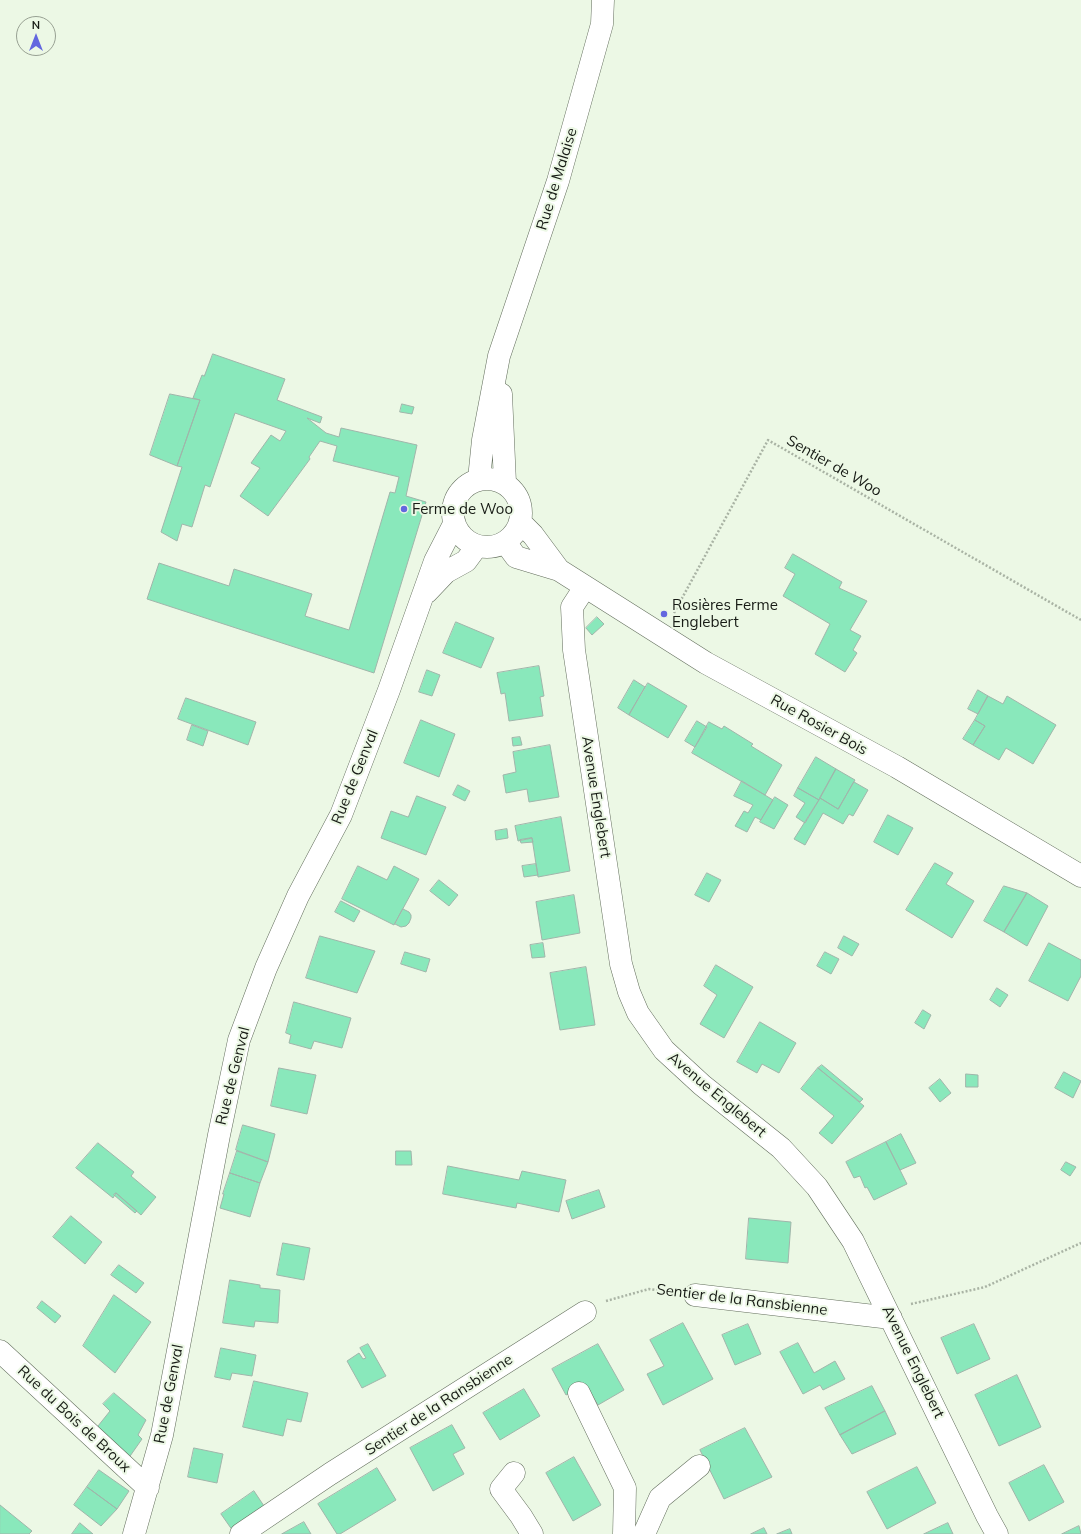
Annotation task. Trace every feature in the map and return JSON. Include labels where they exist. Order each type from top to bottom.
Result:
[{"type":"street","name":"Rue de Malaise","points":[[499,356],[558,180],[602,24],[603,0]]},
{"type":"street","points":[[454,524],[463,538],[477,546],[492,547],[505,542],[514,533],[520,522],[521,511],[519,500],[513,490],[504,483],[492,479],[479,479],[483,440],[499,356]]},
{"type":"street","points":[[499,356],[504,483]]},
{"type":"street","name":"Rue de Genval","points":[[134,1534],[162,1435],[219,1135],[239,1040],[266,968],[298,896],[341,815],[389,690],[435,560],[454,524],[452,512],[454,501],[460,491],[468,483],[479,479]]},
{"type":"street","name":"Rue Rosier Bois","points":[[520,522],[533,535],[559,570]]},
{"type":"street","name":"Rue Rosier Bois","points":[[505,542],[516,557],[559,570],[706,663],[897,767],[1081,876]]},
{"type":"street","name":"Rue de Genval","points":[[422,597],[446,572],[466,560],[477,546]]},
{"type":"street","name":"Avenue Englebert","points":[[585,586],[572,607],[574,650],[621,964],[629,992],[638,1013],[664,1050],[702,1085],[781,1148],[816,1187],[853,1241],[997,1534]]},
{"type":"street","name":"Sentier de la Ransbienne","points":[[695,1295],[891,1318]]},
{"type":"street","name":"Sentier de la Ransbienne","points":[[241,1534],[337,1470],[585,1312]]},
{"type":"street","name":"Rue du Bois de Broux","points":[[0,1351],[148,1488]]},
{"type":"street","points":[[579,1393],[625,1488],[624,1534]]},
{"type":"street","points":[[644,1534],[660,1498],[699,1466]]},
{"type":"street","points":[[502,1483],[532,1534]]},
{"type":"path","name":"Sentier de Woo","points":[[662,635],[768,440],[1081,620]]},
{"type":"path","points":[[891,1318],[912,1303],[985,1287],[1081,1243]]},
{"type":"path","name":"Sentier de la Ransbienne","points":[[585,1312],[603,1302],[649,1289],[695,1295]]},
{"type":"building","name":"Ferme de Woo","points":[[213,354],[285,379],[277,400],[322,417],[320,423],[307,418],[326,433],[339,437],[341,428],[417,445],[406,496],[426,502],[374,673],[147,599],[159,563],[229,586],[234,569],[312,594],[305,616],[349,630],[390,492],[395,493],[399,477],[333,461],[337,446],[320,441],[309,457],[310,459],[268,516],[240,496],[260,468],[251,463],[271,435],[280,441],[286,431],[235,413],[210,487],[205,485],[192,527],[182,524],[177,541],[161,532],[182,467],[177,466],[200,400],[193,398],[202,375],[204,376]]},
{"type":"building","points":[[170,394],[200,400],[177,466],[150,455]]},
{"type":"building","points":[[402,404],[414,407],[412,414],[400,412]]},
{"type":"building","points":[[793,554],[842,582],[839,588],[867,601],[850,630],[861,636],[853,650],[857,653],[845,672],[815,654],[830,624],[783,596],[795,574],[785,568]]},
{"type":"building","points":[[597,617],[604,624],[592,635],[586,628]]},
{"type":"building","points":[[456,622],[494,638],[481,668],[443,653]]},
{"type":"building","points":[[539,666],[544,696],[540,697],[543,716],[509,721],[505,693],[501,694],[497,673]]},
{"type":"building","points":[[427,670],[440,675],[432,696],[419,692]]},
{"type":"building","points":[[634,680],[645,687],[629,715],[618,708]]},
{"type":"building","points":[[648,683],[687,706],[668,738],[629,715]]},
{"type":"building","points":[[978,690],[988,696],[978,714],[968,709]]},
{"type":"building","points":[[988,696],[1003,704],[1007,696],[1056,725],[1033,764],[1006,748],[999,760],[973,745],[985,726],[975,720]]},
{"type":"building","points":[[186,698],[256,722],[248,745],[178,719]]},
{"type":"building","points":[[421,720],[455,734],[439,777],[404,763]]},
{"type":"building","points":[[975,720],[985,726],[973,745],[963,739]]},
{"type":"building","points":[[697,721],[707,727],[695,747],[685,741]]},
{"type":"building","points":[[709,722],[722,729],[724,726],[753,744],[751,746],[782,765],[765,795],[692,753]]},
{"type":"building","points":[[192,725],[208,731],[203,746],[187,740]]},
{"type":"building","points":[[520,737],[522,745],[513,746],[512,738]]},
{"type":"building","points":[[550,745],[559,797],[529,802],[527,789],[506,793],[503,775],[516,772],[513,752]]},
{"type":"building","points":[[816,757],[836,769],[819,800],[798,788]]},
{"type":"building","points":[[836,769],[855,780],[838,809],[820,798]]},
{"type":"building","points":[[742,781],[773,800],[761,820],[755,817],[747,832],[735,826],[744,811],[748,813],[753,805],[734,796]]},
{"type":"building","points":[[854,782],[868,790],[853,816],[849,814],[843,824],[823,813],[805,845],[794,839],[820,798],[838,809]]},
{"type":"building","points":[[458,785],[470,791],[465,801],[453,795]]},
{"type":"building","points":[[798,788],[819,800],[805,823],[796,817],[805,803],[794,796]]},
{"type":"building","points":[[417,796],[446,807],[426,855],[381,838],[391,811],[408,817]]},
{"type":"building","points":[[775,797],[788,805],[774,829],[760,822]]},
{"type":"building","points":[[888,815],[913,828],[898,855],[874,842]]},
{"type":"building","points":[[561,817],[570,871],[538,877],[532,838],[518,841],[515,826]]},
{"type":"building","points":[[507,829],[508,838],[496,840],[495,831]]},
{"type":"building","points":[[532,838],[533,842],[521,843],[520,840]]},
{"type":"building","points":[[935,863],[953,873],[946,884],[974,901],[952,938],[906,910]]},
{"type":"building","points":[[536,864],[538,875],[524,877],[522,866]]},
{"type":"building","points":[[358,866],[387,880],[394,866],[419,879],[394,925],[342,899]]},
{"type":"building","points":[[707,873],[721,880],[709,902],[695,895]]},
{"type":"building","points":[[439,880],[458,895],[449,906],[430,891]]},
{"type":"building","points":[[1004,886],[1027,893],[1004,932],[984,921]]},
{"type":"building","points":[[1027,893],[1048,906],[1027,946],[1004,932]]},
{"type":"building","points":[[574,895],[580,933],[542,940],[536,902]]},
{"type":"building","points":[[341,901],[360,911],[354,922],[335,912]]},
{"type":"building","points":[[403,909],[409,912],[411,918],[406,926],[401,927],[395,924]]},
{"type":"building","points":[[320,936],[375,951],[357,993],[306,978]]},
{"type":"building","points":[[844,936],[859,944],[852,956],[838,948]]},
{"type":"building","points":[[543,943],[545,957],[532,958],[530,945]]},
{"type":"building","points":[[1049,943],[1081,960],[1081,976],[1068,1001],[1029,981]]},
{"type":"building","points":[[405,952],[430,959],[426,972],[401,964]]},
{"type":"building","points":[[825,952],[839,959],[831,974],[817,966]]},
{"type":"building","points":[[716,965],[753,987],[724,1038],[700,1024],[717,995],[704,986]]},
{"type":"building","points":[[586,967],[595,1025],[560,1030],[550,973]]},
{"type":"building","points":[[997,988],[1008,995],[1000,1007],[990,1000]]},
{"type":"building","points":[[294,1002],[351,1018],[342,1048],[314,1041],[311,1049],[289,1043],[291,1035],[286,1033]]},
{"type":"building","points":[[923,1010],[931,1015],[924,1029],[915,1023]]},
{"type":"building","points":[[760,1022],[796,1043],[779,1073],[762,1064],[757,1073],[737,1062]]},
{"type":"building","points":[[822,1065],[863,1099],[860,1102],[818,1068]]},
{"type":"building","points":[[279,1068],[316,1075],[307,1114],[271,1106]]},
{"type":"building","points":[[818,1068],[864,1106],[832,1144],[819,1133],[834,1116],[801,1089]]},
{"type":"building","points":[[1064,1072],[1081,1081],[1073,1098],[1055,1088]]},
{"type":"building","points":[[966,1074],[978,1075],[978,1087],[966,1087]]},
{"type":"building","points":[[940,1079],[951,1093],[940,1102],[929,1088]]},
{"type":"building","points":[[243,1125],[275,1134],[268,1162],[236,1150]]},
{"type":"building","points":[[901,1134],[916,1163],[900,1170],[886,1142]]},
{"type":"building","points":[[886,1142],[907,1184],[874,1200],[867,1187],[865,1188],[860,1176],[854,1178],[846,1162]]},
{"type":"building","points":[[98,1143],[134,1172],[131,1176],[156,1197],[141,1215],[116,1193],[113,1198],[76,1168]]},
{"type":"building","points":[[237,1151],[268,1162],[260,1183],[230,1173]]},
{"type":"building","points":[[396,1151],[411,1151],[412,1165],[396,1165]]},
{"type":"building","points":[[1066,1162],[1076,1167],[1070,1176],[1061,1170]]},
{"type":"building","points":[[448,1166],[519,1180],[522,1171],[566,1180],[559,1212],[517,1203],[516,1208],[443,1194]]},
{"type":"building","points":[[230,1173],[260,1183],[250,1217],[220,1208]]},
{"type":"building","points":[[599,1190],[605,1207],[572,1219],[566,1201]]},
{"type":"building","points":[[116,1193],[137,1211],[135,1213],[114,1195]]},
{"type":"building","points":[[71,1216],[102,1242],[85,1264],[53,1237]]},
{"type":"building","points":[[749,1218],[791,1222],[788,1263],[746,1259]]},
{"type":"building","points":[[283,1243],[310,1248],[304,1280],[277,1275]]},
{"type":"building","points":[[119,1265],[144,1283],[136,1293],[111,1275]]},
{"type":"building","points":[[230,1280],[260,1285],[260,1288],[280,1290],[278,1323],[255,1321],[254,1327],[223,1323]]},
{"type":"building","points":[[114,1295],[151,1322],[115,1373],[83,1346]]},
{"type":"building","points":[[42,1301],[61,1316],[55,1323],[37,1308]]},
{"type":"building","points":[[683,1323],[713,1379],[663,1405],[647,1374],[664,1366],[650,1340]]},
{"type":"building","points":[[748,1324],[761,1354],[735,1365],[722,1335]]},
{"type":"building","points":[[974,1324],[990,1359],[957,1374],[941,1338]]},
{"type":"building","points":[[798,1343],[814,1373],[835,1361],[845,1379],[823,1390],[820,1385],[803,1394],[780,1352]]},
{"type":"building","points":[[368,1344],[386,1376],[362,1388],[347,1361],[359,1353],[363,1359],[366,1358],[360,1348]]},
{"type":"building","points":[[598,1344],[624,1390],[598,1405],[586,1385],[566,1395],[552,1369]]},
{"type":"building","points":[[221,1348],[256,1355],[252,1376],[232,1373],[230,1380],[215,1377]]},
{"type":"building","points":[[1017,1375],[1041,1427],[999,1446],[975,1395]]},
{"type":"building","points":[[254,1381],[308,1393],[301,1422],[287,1419],[283,1436],[243,1427]]},
{"type":"building","points":[[872,1386],[885,1411],[840,1435],[825,1408]]},
{"type":"building","points":[[524,1389],[540,1416],[500,1440],[483,1413]]},
{"type":"building","points":[[114,1393],[146,1420],[138,1435],[142,1439],[128,1459],[94,1431],[110,1411],[103,1404]]},
{"type":"building","points":[[885,1411],[896,1434],[852,1454],[840,1435]]},
{"type":"building","points":[[452,1425],[465,1448],[453,1454],[464,1474],[433,1491],[410,1448]]},
{"type":"building","points":[[745,1428],[772,1477],[724,1499],[700,1450]]},
{"type":"building","points":[[194,1448],[223,1454],[217,1483],[188,1477]]},
{"type":"building","points":[[574,1457],[601,1505],[573,1521],[546,1473]]},
{"type":"building","points":[[1044,1465],[1064,1502],[1029,1521],[1009,1483]]},
{"type":"building","points":[[917,1467],[936,1503],[887,1529],[867,1492]]},
{"type":"building","points":[[377,1468],[396,1500],[340,1534],[337,1534],[318,1504]]},
{"type":"building","points":[[99,1470],[129,1491],[117,1509],[87,1487]]},
{"type":"building","points":[[87,1487],[117,1509],[101,1526],[74,1505]]},
{"type":"building","points":[[254,1491],[268,1512],[235,1534],[221,1514]]},
{"type":"building","points":[[0,1505],[32,1531],[29,1534],[0,1534]]},
{"type":"building","points":[[304,1522],[311,1534],[282,1534]]},
{"type":"building","points":[[80,1523],[93,1534],[72,1534]]},
{"type":"building","points":[[948,1523],[953,1534],[924,1534]]},
{"type":"building","points":[[1079,1526],[1081,1534],[1062,1534]]},
{"type":"building","points":[[764,1528],[767,1534],[751,1534]]},
{"type":"building","points":[[790,1529],[792,1534],[777,1534]]},
{"type":"place","name":"Ferme de Woo","points":[[404,509]]},
{"type":"place","name":"Rosières Ferme Englebert","points":[[664,614]]}]
